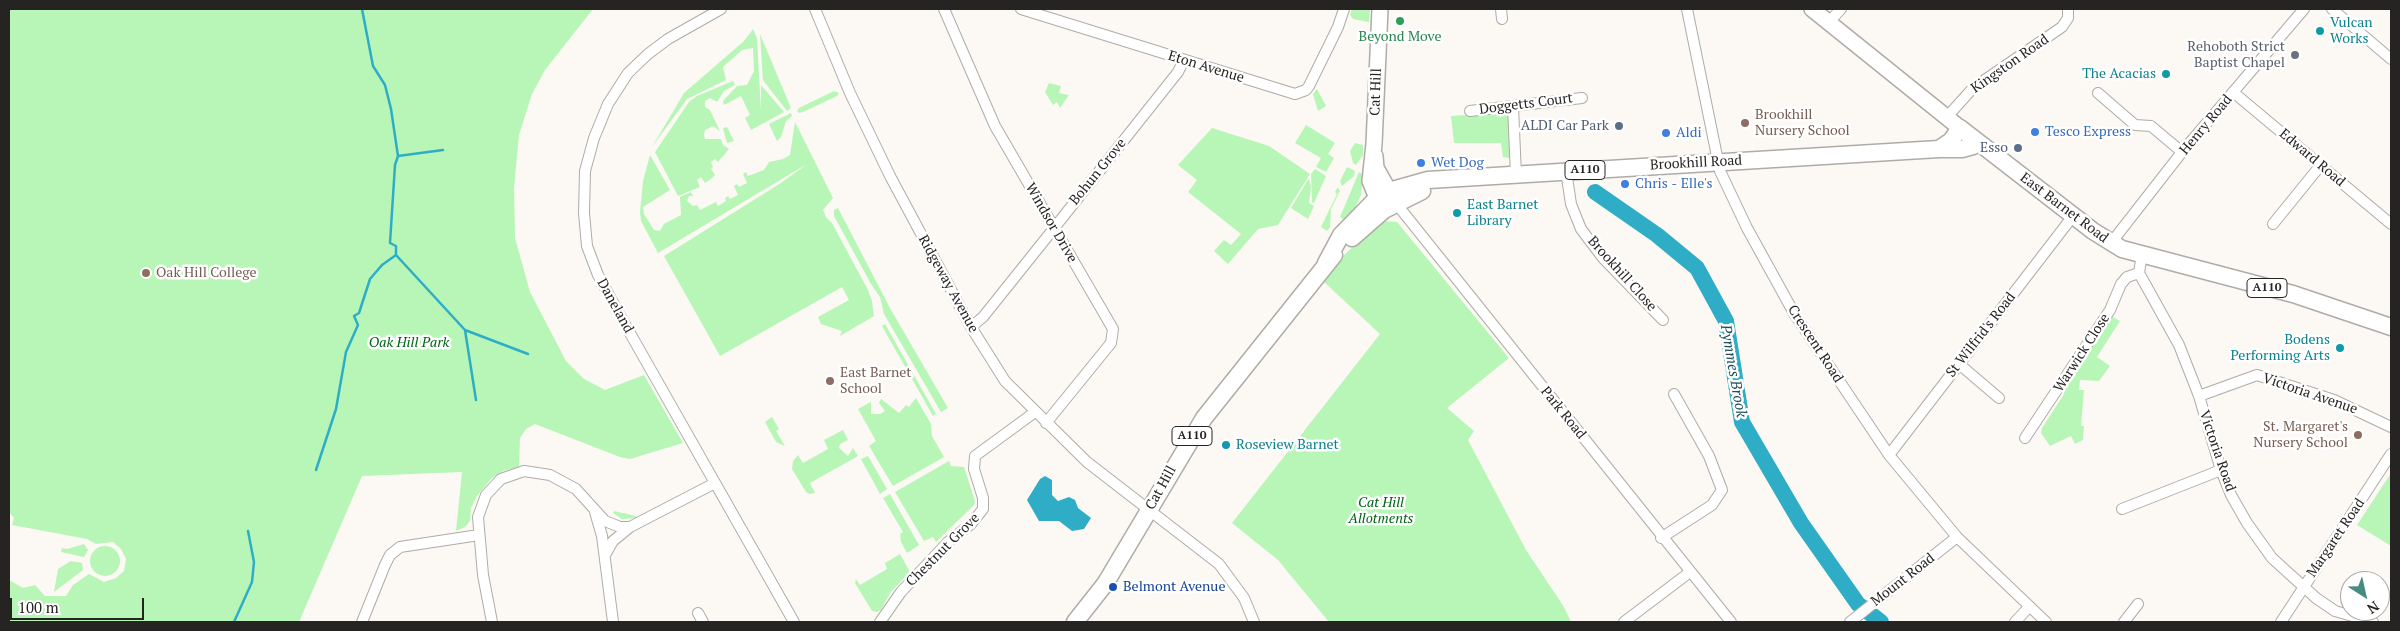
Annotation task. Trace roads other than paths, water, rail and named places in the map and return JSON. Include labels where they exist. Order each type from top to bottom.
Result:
[{"type":"main road","name":"Cat Hill","points":[[1075,622],[1105,584],[1177,460],[1204,418],[1326,263],[1362,229],[1387,197],[1370,181],[1374,144],[1380,9]]},
{"type":"main road","name":"East Barnet Road","points":[[1812,9],[1946,118],[2111,243],[2142,254],[2293,294],[2391,327]]},
{"type":"main road","points":[[1939,149],[1951,141],[1960,128]]},
{"type":"main road","name":"Brookhill Road","points":[[1387,197],[1453,180],[1566,171],[1964,149],[1973,146],[1977,142]]},
{"type":"street","name":"Daneland","points":[[721,9],[648,54],[628,74],[608,104],[594,138],[586,171],[584,213],[587,246],[598,275],[793,621]]},
{"type":"street","name":"Ridgeway Avenue","points":[[815,9],[850,94],[890,176],[971,327],[1005,380],[1046,424],[1087,462],[1149,511]]},
{"type":"street","name":"Windsor Drive","points":[[944,9],[996,126],[1109,321],[1113,336],[1111,343],[1046,424]]},
{"type":"street","name":"Eton Avenue","points":[[1021,9],[1051,13],[1184,60],[1290,93],[1301,92],[1309,86],[1338,26],[1344,9]]},
{"type":"street","name":"Crescent Road","points":[[1687,9],[1717,162],[1747,228],[1794,315],[1889,454],[1957,538],[2046,622]]},
{"type":"street","points":[[1829,22],[1842,9]]},
{"type":"street","name":"Kingston Road","points":[[1946,118],[1973,88],[2062,27],[2068,18],[2068,9]]},
{"type":"street","name":"Henry Road","points":[[2111,243],[2182,152],[2304,9]]},
{"type":"street","points":[[2332,9],[2391,59]]},
{"type":"street","name":"Bohun Grove","points":[[971,327],[983,317],[1178,72],[1184,60]]},
{"type":"street","name":"Edward Road","points":[[2233,92],[2391,224]]},
{"type":"street","points":[[2098,93],[2134,125],[2151,126],[2182,152]]},
{"type":"street","name":"Doggetts Court","points":[[1470,111],[1582,98]]},
{"type":"street","points":[[1513,107],[1516,175]]},
{"type":"street","points":[[2273,224],[2320,166]]},
{"type":"street","name":"Brookhill Close","points":[[1566,171],[1571,204],[1584,233],[1603,258],[1624,277],[1663,320]]},
{"type":"street","name":"Park Road","points":[[1387,197],[1661,538],[1731,622]]},
{"type":"street","name":"St Wilfrid's Road","points":[[1889,454],[2073,216]]},
{"type":"street","points":[[2139,273],[2142,254]]},
{"type":"street","name":"Victoria Road","points":[[2139,273],[2178,343],[2231,495],[2260,543],[2272,558],[2303,588],[2335,611],[2373,622]]},
{"type":"street","name":"Warwick Close","points":[[2025,438],[2110,310],[2121,284],[2127,277],[2139,273]]},
{"type":"street","points":[[1959,364],[1999,398]]},
{"type":"street","name":"Victoria Avenue","points":[[2198,396],[2257,375],[2334,400],[2391,426]]},
{"type":"street","points":[[1661,538],[1712,505],[1722,490],[1709,456],[1674,394]]},
{"type":"street","name":"Chestnut Grove","points":[[880,622],[901,592],[944,547],[971,524],[983,509],[983,498],[974,469],[975,456],[1035,412]]},
{"type":"street","name":"Margaret Road","points":[[2281,622],[2391,454]]},
{"type":"street","points":[[2122,509],[2221,470]]},
{"type":"street","points":[[492,622],[483,575],[478,517],[486,495],[501,479],[518,472],[540,472],[563,480],[576,489],[595,512],[612,525],[630,527]]},
{"type":"street","points":[[604,555],[613,541],[630,527],[715,483]]},
{"type":"street","points":[[1149,511],[1219,564],[1244,598],[1254,622]]},
{"type":"street","points":[[595,512],[604,555],[613,622]]},
{"type":"street","points":[[362,622],[390,555],[400,547],[479,535]]},
{"type":"street","name":"Mount Road","points":[[1854,619],[1957,538]]},
{"type":"street","points":[[1624,622],[1690,572]]},
{"type":"street","points":[[2124,622],[2138,604]]},
{"type":"street","points":[[2015,622],[2029,607]]},
{"type":"water","points":[[1045,476],[1052,480],[1052,495],[1058,501],[1069,497],[1075,500],[1078,508],[1091,518],[1084,529],[1072,531],[1059,521],[1039,521],[1027,500],[1040,479]]},
{"type":"waterway","points":[[316,470],[336,409],[346,352],[358,325],[354,316],[359,313],[370,279],[382,265],[396,255],[396,246],[390,243],[395,165],[398,156],[391,109],[385,85],[373,66],[362,9]]},
{"type":"waterway","points":[[398,156],[443,150]]},
{"type":"waterway","name":"Pymmes Brook","points":[[1595,192],[1657,235],[1697,268],[1726,321],[1742,422],[1801,523],[1858,604],[1881,622]]},
{"type":"waterway","points":[[396,255],[465,330],[528,354]]},
{"type":"waterway","points":[[465,330],[476,400]]},
{"type":"waterway","points":[[234,622],[252,582],[254,562],[248,531]]},
{"type":"place","name":"Beyond Move","points":[[1400,21]]},
{"type":"place","name":"Vulcan Works","points":[[2320,31]]},
{"type":"place","name":"Rehoboth Strict Baptist Chapel","points":[[2295,55]]},
{"type":"place","name":"The Acacias","points":[[2166,74]]},
{"type":"place","name":"Brookhill Nursery School","points":[[1745,123]]},
{"type":"place","name":"ALDI Car Park","points":[[1619,126]]},
{"type":"place","name":"Tesco Express","points":[[2035,132]]},
{"type":"place","name":"Aldi","points":[[1666,133]]},
{"type":"place","name":"Esso","points":[[2018,148]]},
{"type":"place","name":"Wet Dog","points":[[1421,163]]},
{"type":"place","name":"Chris - Elle's","points":[[1625,184]]},
{"type":"place","name":"East Barnet Library","points":[[1457,213]]},
{"type":"place","name":"Oak Hill College","points":[[146,273]]},
{"type":"place","name":"Bodens Performing Arts","points":[[2340,348]]},
{"type":"place","name":"East Barnet School","points":[[830,381]]},
{"type":"place","name":"St. Margaret's Nursery School","points":[[2358,435]]},
{"type":"place","name":"Roseview Barnet","points":[[1226,445]]},
{"type":"place","name":"Belmont Avenue","points":[[1113,587]]},
{"type":"park label","name":"Oak Hill Park","points":[[409,343]]},
{"type":"park label","name":"Cat Hill Allotments","points":[[1381,512]]}]
